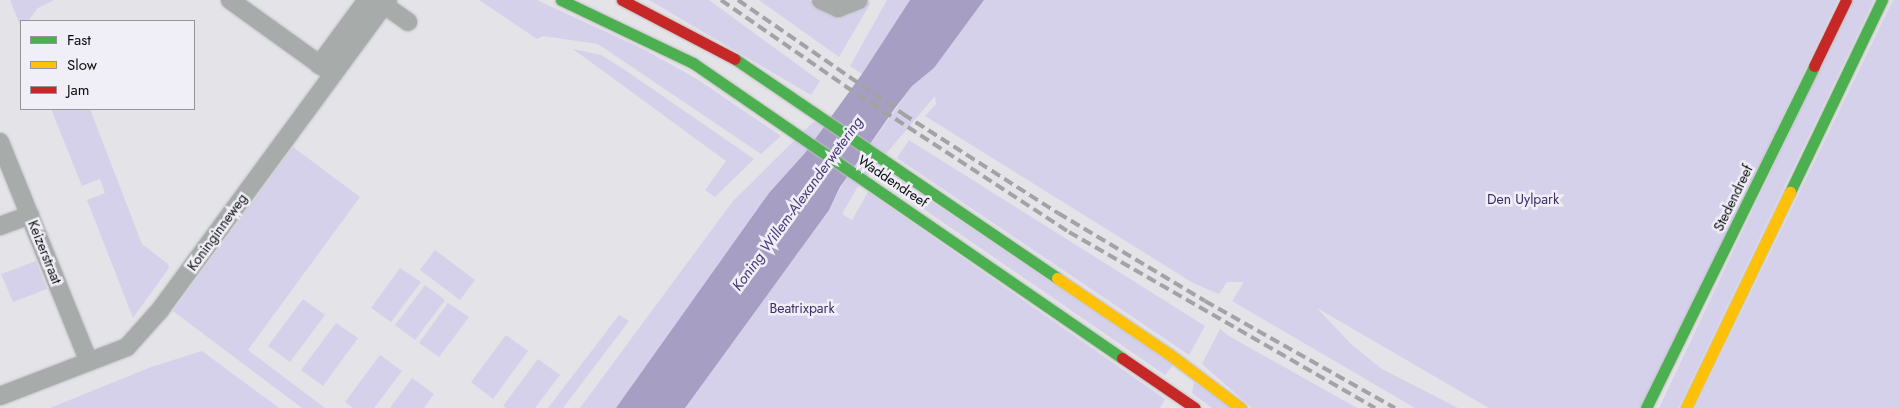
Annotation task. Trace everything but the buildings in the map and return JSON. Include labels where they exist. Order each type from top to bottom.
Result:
[{"type":"main road","name":"Waddendreef","points":[[561,0],[693,63],[1155,379],[1193,407]]},
{"type":"main road","name":"Waddendreef","points":[[622,0],[721,50],[1169,354],[1208,381],[1241,408]]},
{"type":"main road","name":"Stedendreef","points":[[1646,408],[1846,0]]},
{"type":"main road","points":[[1686,408],[1882,0]]},
{"type":"street","points":[[230,0],[326,69]]},
{"type":"street","name":"Koninginneweg","points":[[0,396],[127,347],[160,310],[326,69],[367,0]]},
{"type":"street","points":[[821,0],[838,8],[859,0]]},
{"type":"street","name":"Koninginneweg","points":[[326,69],[383,2],[408,22]]},
{"type":"street","name":"Keizerstraat","points":[[0,142],[89,362]]},
{"type":"street","points":[[0,226],[30,215]]},
{"type":"green space","points":[[10,0],[54,0],[38,8],[29,20],[20,20],[20,25]]},
{"type":"green space","points":[[479,0],[537,0],[645,50],[697,79],[781,136],[761,154],[598,44],[543,36],[537,39]]},
{"type":"green space","points":[[649,0],[709,0],[820,81],[811,95]]},
{"type":"green space","points":[[759,0],[809,0],[825,11],[837,15],[849,15],[869,0],[870,4],[839,57]]},
{"type":"green space","points":[[887,0],[910,0],[862,74],[850,66]]},
{"type":"green space","name":"Den Uylpark","points":[[984,0],[1838,0],[1644,408],[1489,408],[1317,308],[1352,345],[1382,369],[1458,408],[1415,408],[1232,301],[1244,282],[1227,282],[1219,294],[1193,283],[925,116],[936,104],[935,96],[857,188],[842,214],[852,220],[868,192],[1165,399],[1160,408],[580,408],[733,201],[811,124],[832,114],[818,134],[831,206],[845,180],[912,86],[934,68]]},
{"type":"green space","points":[[1852,0],[1874,0],[1678,408],[1659,408]]},
{"type":"green space","points":[[1893,0],[1899,0],[1899,408],[1695,408]]},
{"type":"green space","points":[[573,49],[601,55],[754,159],[715,197],[705,190],[726,161]]},
{"type":"green space","points":[[51,110],[90,110],[142,244],[168,264],[169,268],[133,318],[87,200],[105,193],[100,179],[82,186]]},
{"type":"green space","points":[[909,140],[1205,326],[1189,355],[897,158]]},
{"type":"green space","points":[[293,147],[360,197],[248,350],[325,408],[302,408],[173,311]]},
{"type":"green space","points":[[901,181],[1173,365],[1165,375],[893,188]]},
{"type":"green space","points":[[435,250],[475,280],[460,300],[420,270]]},
{"type":"green space","points":[[36,261],[47,289],[13,302],[1,274]]},
{"type":"green space","points":[[400,268],[421,282],[391,322],[371,308]]},
{"type":"green space","points":[[425,285],[445,300],[415,340],[395,325]]},
{"type":"green space","points":[[303,299],[325,315],[290,362],[268,346]]},
{"type":"green space","points":[[448,303],[469,317],[439,357],[419,343]]},
{"type":"green space","points":[[619,315],[629,321],[563,408],[548,408]]},
{"type":"green space","points":[[336,323],[358,338],[323,386],[301,370]]},
{"type":"green space","points":[[1220,329],[1229,336],[1357,408],[1252,408],[1202,364]]},
{"type":"green space","points":[[506,335],[528,351],[493,399],[471,382]]},
{"type":"green space","points":[[202,351],[279,408],[50,408],[151,367]]},
{"type":"green space","points":[[380,355],[402,371],[374,408],[353,408],[345,402]]},
{"type":"green space","points":[[538,359],[560,375],[535,408],[506,408],[503,406]]},
{"type":"green space","points":[[412,378],[434,394],[424,408],[390,408]]},
{"type":"green space","points":[[1194,382],[1231,408],[1212,408],[1192,393]]},
{"type":"water","name":"Koning Willem-Alexanderwetering","points":[[910,0],[984,0],[934,68],[912,86],[895,108],[840,187],[829,210],[685,408],[616,408],[769,193],[805,153],[862,74]]},
{"type":"railway","points":[[721,0],[845,86],[1069,232],[1375,408]]},
{"type":"railway","points":[[738,0],[903,114],[1058,213],[1205,301],[1395,408]]},
{"type":"traffic: fast","points":[[561,0],[693,63],[1122,358]]},
{"type":"traffic: fast","points":[[1790,192],[1882,0]]},
{"type":"traffic: fast","points":[[735,59],[1057,278]]},
{"type":"traffic: fast","points":[[1646,408],[1814,66]]},
{"type":"traffic: slow","points":[[1686,408],[1790,192]]},
{"type":"traffic: slow","points":[[1057,278],[1169,354],[1241,408]]},
{"type":"traffic: jam","points":[[622,0],[735,59]]},
{"type":"traffic: jam","points":[[1814,66],[1846,0]]},
{"type":"traffic: jam","points":[[1122,358],[1195,408]]},
{"type":"park label","name":"Beatrixpark","points":[[802,308]]}]
